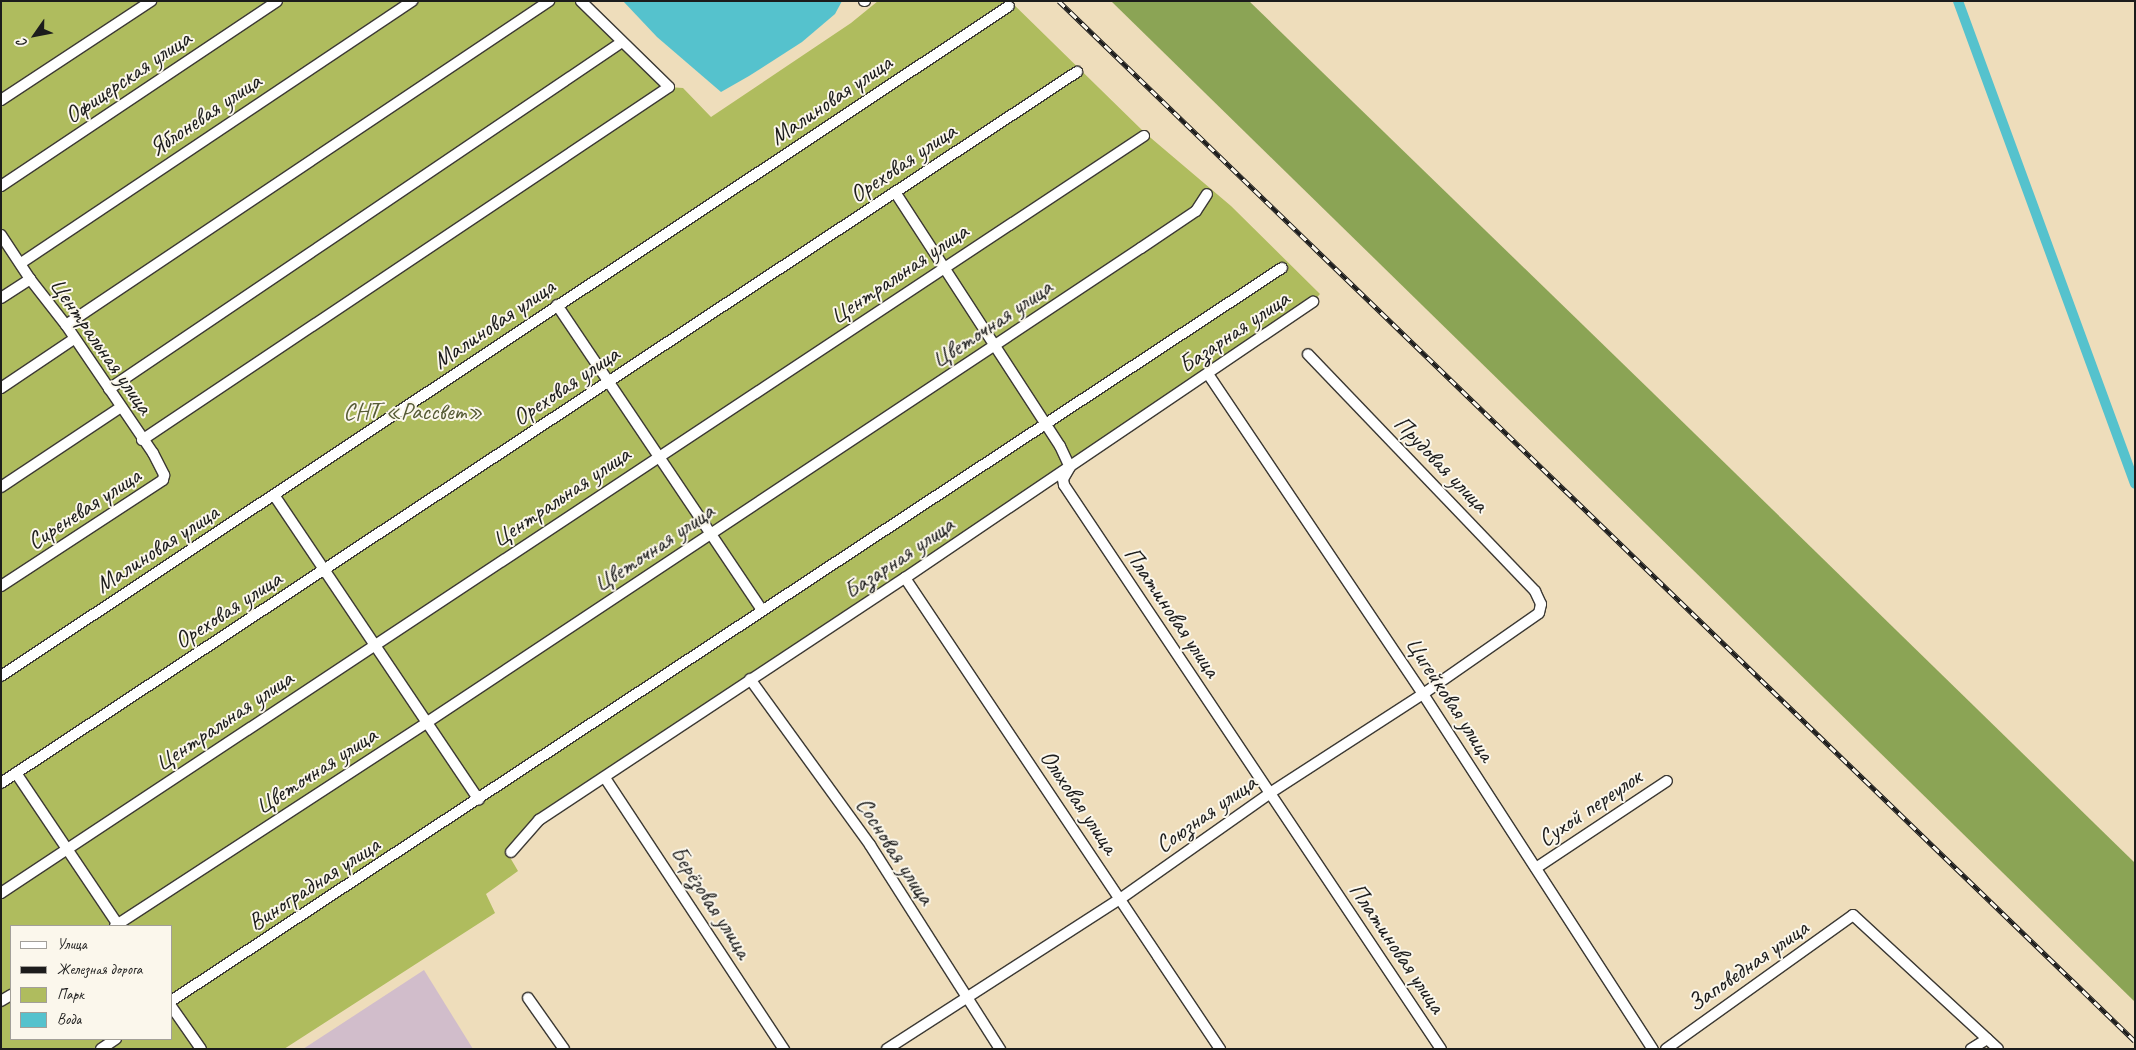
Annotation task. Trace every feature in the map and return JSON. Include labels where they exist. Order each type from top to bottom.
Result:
[{"type":"street","points":[[1,100],[151,1]]},
{"type":"street","name":"Офицерская улица","points":[[1,186],[277,1]]},
{"type":"street","name":"Яблоневая улица","points":[[21,263],[412,1]]},
{"type":"street","points":[[66,325],[549,1]]},
{"type":"street","points":[[142,440],[669,87],[581,1]]},
{"type":"street","name":"Малиновая улица","points":[[1,676],[1009,6]]},
{"type":"street","points":[[108,389],[622,42]]},
{"type":"street","name":"Ореховая улица","points":[[1,783],[1076,72]]},
{"type":"street","name":"Центральная улица","points":[[1,893],[1144,136]]},
{"type":"street","points":[[894,192],[1046,423],[1070,467]]},
{"type":"street","name":"Цветочная улица","points":[[119,925],[1196,211],[1207,194]]},
{"type":"street","name":"Центральная улица","points":[[1,235],[30,279],[66,325],[121,407],[161,468],[163,480]]},
{"type":"street","name":"Виноградная улица","points":[[172,1000],[479,800],[762,610],[1282,268]]},
{"type":"street","points":[[1,298],[30,279]]},
{"type":"street","name":"Базарная улица","points":[[511,852],[539,820],[905,578],[1313,302]]},
{"type":"street","points":[[557,306],[762,610]]},
{"type":"street","points":[[1,388],[74,339]]},
{"type":"street","name":"Прудовая улица","points":[[1308,354],[1535,591],[1541,604]]},
{"type":"street","name":"Цигейковая улица","points":[[1208,374],[1423,694],[1653,1049]]},
{"type":"street","points":[[1,487],[121,407]]},
{"type":"street","name":"Платиновая улица","points":[[1070,467],[1063,479],[1064,485],[1440,1049]]},
{"type":"street","name":"Сиреневая улица","points":[[1,586],[163,480]]},
{"type":"street","points":[[274,495],[479,800]]},
{"type":"street","name":"Ольховая улица","points":[[905,578],[1220,1049]]},
{"type":"street","name":"Союзная улица","points":[[887,1049],[1120,899],[1270,794],[1423,694],[1538,613],[1541,604]]},
{"type":"street","name":"Сосновая улица","points":[[750,679],[870,845],[1000,1049]]},
{"type":"street","points":[[16,773],[68,849],[116,925]]},
{"type":"street","name":"Берёзовая улица","points":[[605,778],[784,1049]]},
{"type":"street","name":"Сухой переулок","points":[[1536,868],[1667,781]]},
{"type":"street","name":"Заповедная улица","points":[[1666,1049],[1853,915],[1986,1039]]},
{"type":"street","points":[[528,998],[564,1049]]},
{"type":"street","points":[[172,1007],[201,1049]]},
{"type":"street","points":[[1971,1049],[1986,1039],[1998,1049]]},
{"type":"street","points":[[101,1049],[114,1040]]},
{"type":"shaded area","points":[[424,970],[473,1049],[303,1049]]},
{"type":"green space","name":"СНТ «Рассвет»","points":[[1,1],[581,1],[668,87],[683,88],[711,117],[851,23],[878,1],[1010,1],[1145,133],[1231,206],[1320,294],[1313,302],[539,820],[508,854],[518,871],[486,894],[495,913],[284,1049],[1,1049]]},
{"type":"green space","points":[[1111,1],[1249,1],[2135,863],[2135,1002]]},
{"type":"water","points":[[623,1],[842,1],[835,14],[802,42],[721,92],[657,37]]},
{"type":"waterway","points":[[1958,1],[2135,484]]},
{"type":"railway","points":[[1059,1],[2135,1041]]}]
